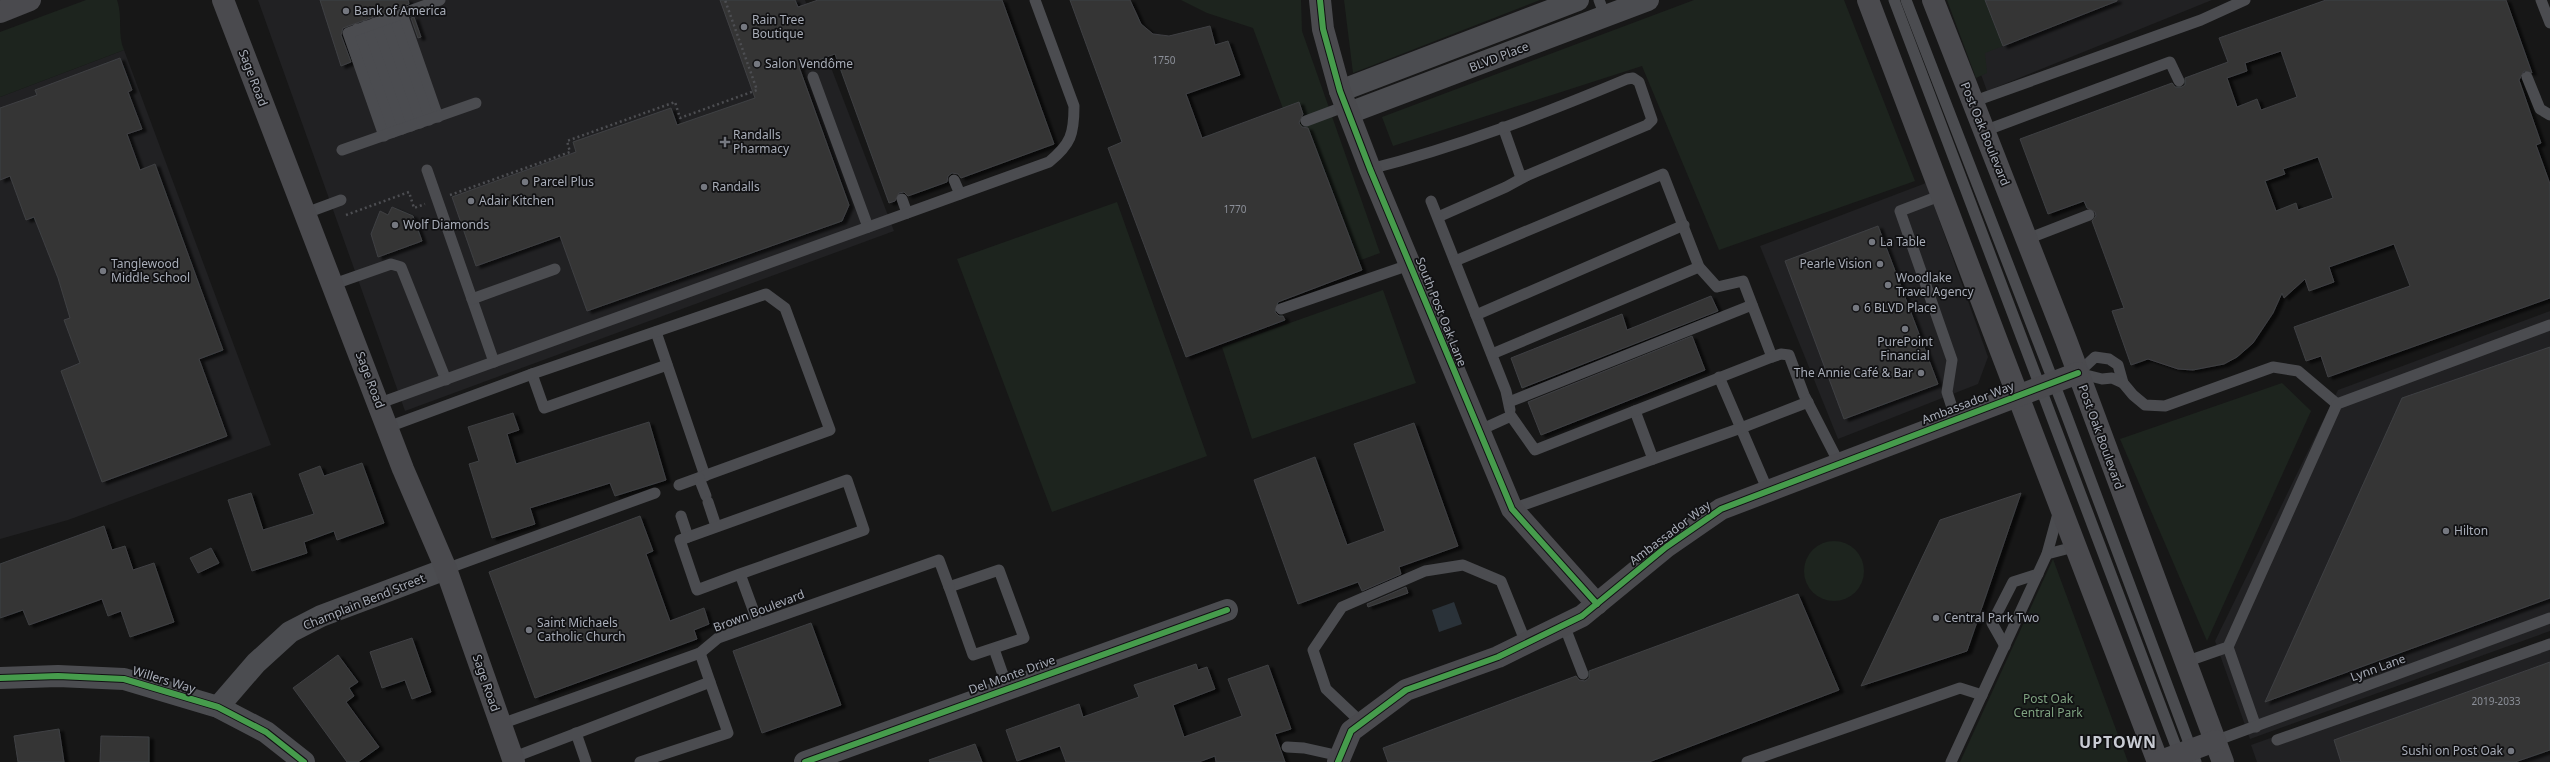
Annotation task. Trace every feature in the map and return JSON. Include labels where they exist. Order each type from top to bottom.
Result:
[{"type":"main road","points":[[0,12],[30,0]]},
{"type":"main road","name":"Sage Road","points":[[224,0],[288,171],[334,284],[388,427],[446,570],[513,760]]},
{"type":"main road","name":"South Post Oak Lane","points":[[1320,0],[1322,29],[1345,103],[1370,169],[1478,431],[1512,509],[1597,604]]},
{"type":"main road","points":[[1868,0],[2059,510],[2122,664],[2158,762],[2187,757],[2215,742]]},
{"type":"main road","name":"Post Oak Boulevard","points":[[1933,0],[2078,373],[2223,762]]},
{"type":"main road","name":"Ambassador Way","points":[[1339,759],[1351,731],[1406,690],[1498,657],[1582,616],[1666,547],[1721,509],[2078,373]]},
{"type":"street","name":"BLVD Place","points":[[1345,103],[1578,0]]},
{"type":"street","name":"BLVD Place","points":[[1345,103],[1602,8],[1648,0]]},
{"type":"street","name":"Champlain Bend Street","points":[[218,707],[256,663],[290,632],[321,616],[446,570]]},
{"type":"street","name":"Del Monte Drive","points":[[805,762],[1227,610]]},
{"type":"street","name":"Willers Way","points":[[0,678],[58,676],[124,679],[218,707],[266,732],[304,762]]},
{"type":"lane","points":[[411,126],[348,33],[440,0]]},
{"type":"lane","points":[[380,403],[1049,162],[1063,151],[1070,141],[1074,124],[1074,106],[1035,0]]},
{"type":"lane","points":[[1894,0],[2047,385]]},
{"type":"lane","points":[[1906,0],[2047,385],[2187,757]]},
{"type":"lane","points":[[1972,102],[2201,20],[2245,0]]},
{"type":"lane","points":[[2541,0],[2550,23]]},
{"type":"lane","points":[[380,22],[411,126]]},
{"type":"lane","points":[[380,22],[411,126]]},
{"type":"lane","points":[[380,22],[411,126]]},
{"type":"lane","points":[[1984,131],[2170,62],[2179,81]]},
{"type":"lane","points":[[2527,76],[2540,109],[2550,115]]},
{"type":"lane","points":[[813,77],[868,227]]},
{"type":"lane","points":[[1370,169],[1409,159],[1561,107],[1627,79],[1633,78],[1639,82],[1652,120],[1647,125],[1526,176],[1506,187],[1438,217]]},
{"type":"lane","points":[[342,150],[476,103]]},
{"type":"lane","points":[[1306,121],[1345,103]]},
{"type":"lane","points":[[1503,127],[1520,175],[1526,176]]},
{"type":"lane","points":[[427,170],[494,362]]},
{"type":"lane","points":[[1455,261],[1663,174],[1699,267],[1717,286],[1743,281],[1772,357]]},
{"type":"lane","points":[[954,180],[960,194]]},
{"type":"lane","points":[[1942,195],[1900,211],[1952,360],[1947,392],[1956,420]]},
{"type":"lane","points":[[902,199],[907,213]]},
{"type":"lane","points":[[306,213],[341,200]]},
{"type":"lane","points":[[1431,201],[1492,354],[1509,402],[1511,416],[1535,450],[1781,354],[1789,355],[1808,402],[1839,463]]},
{"type":"lane","points":[[2027,239],[2089,215]]},
{"type":"lane","points":[[1476,314],[1684,225]]},
{"type":"lane","points":[[334,284],[391,264],[401,267],[446,380]]},
{"type":"lane","points":[[1281,310],[1410,265]]},
{"type":"lane","points":[[1492,354],[1699,267]]},
{"type":"lane","points":[[472,299],[555,269]]},
{"type":"lane","points":[[388,427],[532,374],[766,294],[785,308],[830,430],[679,485]]},
{"type":"lane","points":[[1509,402],[1752,305]]},
{"type":"lane","points":[[2256,727],[2228,647],[2337,404],[2550,326]]},
{"type":"lane","points":[[656,332],[716,526]]},
{"type":"lane","points":[[2078,373],[2095,357],[2109,359],[2118,365],[2123,383],[2133,395],[2145,405],[2165,406],[2273,367],[2298,371],[2337,404]]},
{"type":"lane","points":[[532,374],[544,408],[667,365]]},
{"type":"lane","points":[[2078,373],[2102,380],[2112,378],[2123,383]]},
{"type":"lane","points":[[1719,377],[1768,491]]},
{"type":"lane","points":[[1512,509],[1741,428],[1808,402]]},
{"type":"lane","points":[[1635,410],[1654,459]]},
{"type":"lane","points":[[1478,431],[1511,416]]},
{"type":"lane","points":[[847,480],[864,530],[697,590],[680,540],[688,537],[847,480]]},
{"type":"lane","points":[[446,570],[656,494]]},
{"type":"lane","points":[[1951,762],[2047,554],[2059,510]]},
{"type":"lane","points":[[680,516],[688,537]]},
{"type":"lane","points":[[2047,554],[2074,547]]},
{"type":"lane","name":"Brown Boulevard","points":[[500,724],[700,653],[718,638],[758,623],[939,560],[949,587]]},
{"type":"lane","points":[[1362,723],[1326,690],[1313,650],[1342,607],[1425,571],[1463,565],[1501,582],[1526,643]]},
{"type":"lane","points":[[999,570],[1024,638],[994,649],[973,655],[949,587],[999,570]]},
{"type":"lane","points":[[740,574],[758,623]]},
{"type":"lane","points":[[2004,646],[1992,623],[2012,582],[2038,574]]},
{"type":"lane","name":"Lynn Lane","points":[[2215,742],[2550,618]]},
{"type":"lane","points":[[1564,625],[1583,674]]},
{"type":"lane","points":[[2277,740],[2550,644]]},
{"type":"lane","points":[[2185,662],[2228,647]]},
{"type":"lane","points":[[994,649],[1008,689]]},
{"type":"lane","points":[[640,762],[728,733],[700,653]]},
{"type":"lane","points":[[513,760],[576,733],[710,682]]},
{"type":"lane","points":[[1747,762],[1960,688],[1982,695]]},
{"type":"lane","points":[[576,733],[586,762]]},
{"type":"lane","points":[[1287,747],[1304,748],[1339,759]]},
{"type":"path","points":[[340,218],[409,192],[414,208],[570,152],[567,141],[675,102],[680,118],[757,90],[726,0]]},
{"type":"shaded area","points":[[258,0],[805,0],[894,231],[405,411]]},
{"type":"shaded area","points":[[1954,0],[2212,0],[1987,91]]},
{"type":"shaded area","name":"Tanglewood Middle School","points":[[124,50],[271,445],[68,520],[0,539],[0,97]]},
{"type":"shaded area","points":[[1926,183],[1988,357],[1978,384],[1838,439],[1760,246]]},
{"type":"shaded area","points":[[2550,311],[2550,631],[2250,739],[2215,641],[2338,390]]},
{"type":"shaded area","points":[[1454,602],[1462,624],[1439,632],[1432,610]]},
{"type":"shaded area","points":[[2550,638],[2550,762],[2257,762],[2251,745]]},
{"type":"green space","points":[[86,0],[117,0],[120,13],[121,38],[124,50],[0,97],[0,32]]},
{"type":"green space","points":[[1181,0],[1301,0],[1302,31],[1380,253],[1342,267],[1253,28],[1207,13]]},
{"type":"green space","points":[[1344,0],[1540,0],[1353,73]]},
{"type":"green space","points":[[1694,0],[1844,0],[1915,181],[1719,250],[1642,66],[1393,146],[1382,117]]},
{"type":"green space","points":[[1947,0],[1985,0],[2003,46],[1985,53],[1987,73],[1976,78]]},
{"type":"green space","points":[[1117,202],[1207,456],[1052,512],[957,259]]},
{"type":"green space","points":[[1383,290],[1416,383],[1252,439],[1222,347]]},
{"type":"green space","points":[[2282,383],[2311,411],[2207,641],[2120,439]]},
{"type":"green space","points":[[1828,541],[1840,541],[1851,546],[1859,554],[1864,565],[1862,583],[1851,596],[1840,601],[1828,601],[1817,596],[1809,588],[1804,577],[1804,565],[1809,554],[1817,546]]},
{"type":"green space","name":"Post Oak Central Park","points":[[2053,559],[2128,762],[1960,762]]},
{"type":"building","points":[[320,0],[408,0],[409,4],[343,28],[341,35],[351,62],[341,66]]},
{"type":"building","points":[[720,0],[795,0],[798,7],[818,0],[1002,0],[1054,144],[961,178],[958,174],[952,173],[948,176],[947,182],[908,196],[904,192],[899,193],[895,201],[889,203],[835,54],[799,67],[849,205],[842,221],[587,311],[560,236],[476,266],[452,197],[576,152],[573,142],[671,108],[677,125],[755,98]]},
{"type":"building","points":[[1070,0],[1130,0],[1141,24],[1153,34],[1169,36],[1210,26],[1215,45],[1228,41],[1240,75],[1186,94],[1202,138],[1299,102],[1303,114],[1299,123],[1302,127],[1308,128],[1362,270],[1278,302],[1275,312],[1279,316],[1283,316],[1285,320],[1186,357],[1108,148],[1122,142]]},
{"type":"building","points":[[1985,0],[2117,0],[2117,1],[2003,46]]},
{"type":"building","points":[[2326,0],[2506,0],[2532,73],[2524,71],[2519,80],[2541,143],[2536,145],[2550,184],[2550,298],[2328,377],[2321,356],[2306,361],[2294,327],[2410,286],[2394,244],[2329,267],[2334,282],[2309,291],[2305,279],[2284,298],[2282,293],[2273,313],[2253,343],[2237,357],[2224,364],[2193,370],[2178,369],[2148,359],[2131,365],[2112,311],[2124,308],[2092,221],[2096,216],[2095,212],[2087,208],[2084,201],[2048,214],[2020,139],[2172,83],[2175,87],[2182,87],[2185,85],[2185,78],[2228,62],[2219,38]],"holes":[[[2281,51],[2297,97],[2261,110],[2257,99],[2237,107],[2227,78],[2247,71],[2245,63]],[[2318,157],[2333,198],[2298,210],[2296,203],[2276,211],[2265,181],[2285,174],[2283,169]]]},
{"type":"building","points":[[414,17],[421,37],[418,38],[411,18]]},
{"type":"building","name":"Tanglewood Middle School","points":[[120,58],[132,90],[128,92],[142,129],[127,134],[140,170],[155,164],[223,350],[199,359],[227,436],[102,482],[61,371],[80,363],[64,320],[70,318],[58,278],[34,217],[26,220],[10,176],[0,180],[0,108],[37,95],[35,90]]},
{"type":"building","name":"Wolf Diamonds","points":[[392,207],[413,216],[422,241],[378,257],[371,234],[380,211],[388,215]]},
{"type":"building","name":"6 BLVD Place","points":[[1878,226],[1938,384],[1844,419],[1785,261]]},
{"type":"building","points":[[1711,296],[1718,311],[1522,388],[1511,358],[1622,314],[1627,330]]},
{"type":"building","points":[[1692,336],[1705,370],[1541,435],[1528,402]]},
{"type":"building","name":"Hilton","points":[[2550,347],[2550,598],[2265,702],[2402,398]]},
{"type":"building","points":[[513,413],[519,430],[507,434],[516,464],[649,422],[666,480],[615,496],[610,483],[530,508],[535,524],[492,538],[469,464],[479,461],[468,427]]},
{"type":"building","points":[[1414,423],[1458,546],[1399,567],[1401,574],[1362,591],[1358,582],[1298,604],[1254,480],[1315,457],[1347,545],[1385,531],[1354,444]]},
{"type":"building","points":[[362,463],[384,523],[337,540],[334,531],[304,542],[307,553],[252,571],[228,500],[251,493],[263,530],[314,514],[299,474],[320,466],[324,476]]},
{"type":"building","name":"Central Park Two","points":[[2021,493],[1967,651],[1861,686],[1940,520]]},
{"type":"building","points":[[640,516],[653,551],[646,554],[670,621],[704,608],[709,624],[694,630],[697,639],[535,698],[489,572]]},
{"type":"building","points":[[104,526],[112,550],[125,546],[133,570],[154,563],[174,622],[130,637],[121,611],[108,616],[102,599],[29,625],[23,610],[0,618],[0,564]]},
{"type":"building","points":[[211,548],[219,563],[198,573],[190,558]]},
{"type":"building","points":[[1406,587],[1408,593],[1368,607],[1367,604]]},
{"type":"building","points":[[1798,594],[1839,690],[1649,762],[1388,762],[1383,748],[1576,676],[1579,680],[1585,681],[1589,678],[1589,671]]},
{"type":"building","points":[[811,623],[841,705],[762,733],[733,651]]},
{"type":"building","points":[[412,638],[431,692],[412,699],[405,680],[382,688],[370,652]]},
{"type":"building","points":[[338,655],[358,682],[349,688],[354,696],[346,702],[379,747],[358,762],[347,762],[293,688]]},
{"type":"building","points":[[2550,662],[2550,750],[2515,762],[2341,762],[2334,740]]},
{"type":"building","points":[[1196,664],[1198,670],[1207,667],[1215,689],[1173,705],[1184,737],[1242,716],[1228,679],[1268,665],[1291,729],[1275,734],[1285,762],[1216,762],[1215,756],[1199,762],[1066,762],[1060,746],[1017,761],[1006,730],[1079,704],[1083,717],[1139,697],[1134,685]]},
{"type":"building","points":[[59,729],[64,762],[18,762],[14,736]]},
{"type":"building","points":[[101,736],[149,737],[149,762],[100,762]]},
{"type":"building","points":[[975,744],[982,762],[930,762],[929,760]]},
{"type":"cycle path","points":[[1320,0],[1323,29],[1340,91],[1370,169],[1512,509],[1597,604]]},
{"type":"cycle path","points":[[1338,762],[1351,731],[1406,690],[1498,657],[1582,616],[1666,547],[1721,509],[2078,373]]},
{"type":"cycle path","points":[[805,762],[1227,610]]},
{"type":"cycle path","points":[[0,678],[58,676],[124,679],[218,707],[266,732],[304,762]]},
{"type":"place","name":"Bank of America","points":[[346,11]]},
{"type":"place","name":"Rain Tree Boutique","points":[[744,27]]},
{"type":"place","name":"Salon Vendôme","points":[[757,64]]},
{"type":"place","name":"Randalls Pharmacy","points":[[725,142]]},
{"type":"place","name":"Parcel Plus","points":[[525,182]]},
{"type":"place","name":"Randalls","points":[[704,187]]},
{"type":"place","name":"Adair Kitchen","points":[[471,201]]},
{"type":"place","name":"Wolf Diamonds","points":[[395,225]]},
{"type":"place","name":"La Table","points":[[1872,242]]},
{"type":"place","name":"Pearle Vision","points":[[1880,264]]},
{"type":"place","name":"Tanglewood Middle School","points":[[103,271]]},
{"type":"place","name":"Woodlake Travel Agency","points":[[1888,285]]},
{"type":"place","name":"6 BLVD Place","points":[[1856,308]]},
{"type":"place","name":"PurePoint Financial","points":[[1905,329]]},
{"type":"place","name":"The Annie Café & Bar","points":[[1921,373]]},
{"type":"place","name":"Hilton","points":[[2446,531]]},
{"type":"place","name":"Central Park Two","points":[[1936,618]]},
{"type":"place","name":"Saint Michaels Catholic Church","points":[[529,630]]},
{"type":"place","name":"Sushi on Post Oak","points":[[2511,751]]},
{"type":"district","name":"UPTOWN","points":[[2118,742]]}]
